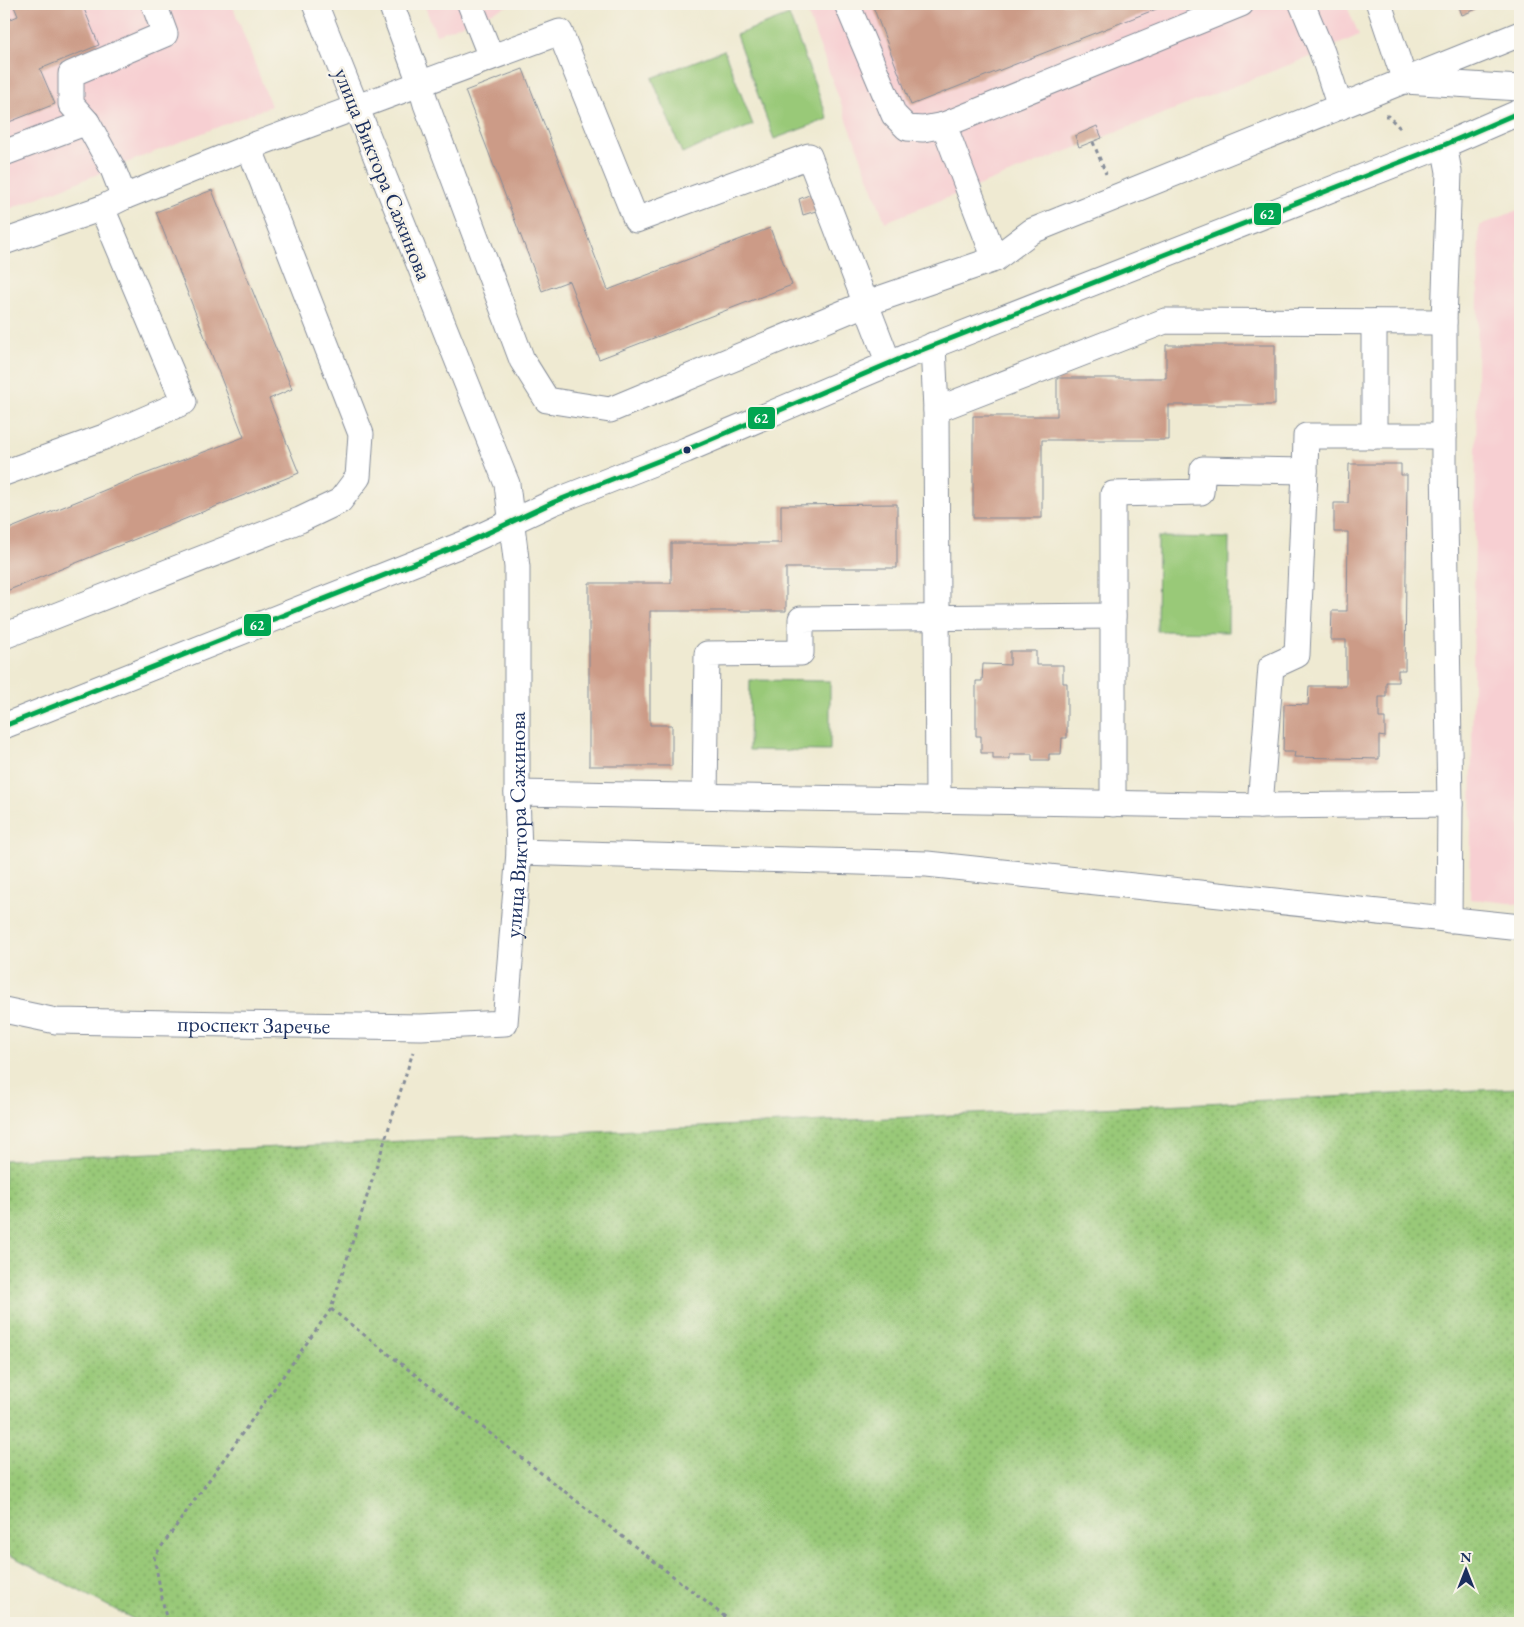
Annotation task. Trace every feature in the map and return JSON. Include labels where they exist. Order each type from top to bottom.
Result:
[{"type":"street","points":[[124,197],[113,169],[87,122],[71,104],[71,74],[165,34],[154,4]]},
{"type":"street","name":"улица Виктора Сажинова","points":[[315,4],[507,484],[517,568],[517,793],[519,852],[505,1022]]},
{"type":"street","points":[[391,4],[426,104],[522,360],[547,400],[610,410],[867,303],[995,259],[1032,232],[1520,34]]},
{"type":"street","points":[[470,4],[491,57]]},
{"type":"street","points":[[847,4],[894,114],[907,128],[923,129],[944,125],[1241,4]]},
{"type":"street","points":[[1302,4],[1322,52],[1340,107]]},
{"type":"street","points":[[1379,4],[1405,81]]},
{"type":"street","points":[[4,242],[102,208],[124,197],[249,148],[560,32],[636,220],[809,156],[890,364]]},
{"type":"street","points":[[1405,81],[1520,88]]},
{"type":"street","points":[[4,726],[468,542],[554,502],[686,450],[933,345],[1444,145],[1520,112]]},
{"type":"street","points":[[4,153],[87,122]]},
{"type":"street","points":[[944,125],[995,259]]},
{"type":"street","points":[[1444,145],[1448,172],[1444,322],[1444,436],[1450,920]]},
{"type":"street","points":[[4,636],[300,520],[340,501],[358,477],[361,434],[249,148]]},
{"type":"street","points":[[4,472],[104,437],[184,402],[102,208]]},
{"type":"street","points":[[936,410],[1165,321],[1444,322]]},
{"type":"street","points":[[1374,322],[1374,436]]},
{"type":"street","points":[[933,345],[936,410],[938,801]]},
{"type":"street","points":[[1260,806],[1271,667],[1297,655],[1306,436],[1444,436]]},
{"type":"street","points":[[1113,804],[1113,494],[1201,492],[1203,469],[1305,471]]},
{"type":"street","points":[[705,796],[707,654],[801,653],[801,619],[1113,616]]},
{"type":"street","points":[[517,793],[1260,806],[1450,804]]},
{"type":"street","points":[[519,852],[927,864],[1520,927]]},
{"type":"street","name":"проспект Заречье","points":[[4,1010],[56,1021],[421,1027],[505,1022]]},
{"type":"path","points":[[1093,142],[1116,198]]},
{"type":"path","points":[[167,1623],[154,1557],[331,1309],[421,1027]]},
{"type":"path","points":[[331,1309],[733,1623]]},
{"type":"shaded area","points":[[4,4],[232,4],[271,106],[4,211]]},
{"type":"shaded area","points":[[424,4],[512,4],[436,35]]},
{"type":"shaded area","points":[[804,4],[1346,4],[1359,35],[1322,52],[885,222]]},
{"type":"shaded area","points":[[1520,209],[1520,904],[1470,899],[1479,226]]},
{"type":"green space","points":[[789,15],[828,119],[774,139],[736,35]]},
{"type":"green space","points":[[724,50],[753,125],[682,153],[652,78]]},
{"type":"green space","points":[[1158,537],[1229,538],[1228,632],[1157,631]]},
{"type":"green space","points":[[750,680],[830,681],[830,751],[749,750]]},
{"type":"green space","points":[[1520,1088],[1520,1623],[141,1623],[4,1552],[4,1160]]},
{"type":"building","points":[[13,4],[82,4],[99,45],[40,69],[55,104],[4,124],[4,22],[18,16]]},
{"type":"building","points":[[872,4],[926,4],[929,9],[943,4],[1169,4],[911,105]]},
{"type":"building","points":[[1458,4],[1489,4],[1462,15]]},
{"type":"building","points":[[523,69],[608,290],[770,228],[792,285],[599,359],[569,281],[542,291],[465,91]]},
{"type":"building","points":[[1097,126],[1102,138],[1079,147],[1075,136]]},
{"type":"building","points":[[212,190],[292,389],[269,399],[299,473],[4,592],[4,531],[132,479],[244,437],[156,212]]},
{"type":"building","points":[[814,193],[819,210],[803,215],[799,199]]},
{"type":"building","points":[[1166,345],[1275,345],[1275,405],[1169,405],[1169,440],[1042,440],[1042,518],[973,518],[973,416],[1057,416],[1057,378],[1166,378]]},
{"type":"building","points":[[1349,464],[1401,464],[1401,475],[1407,475],[1405,670],[1398,670],[1398,682],[1386,682],[1386,697],[1379,697],[1379,718],[1385,718],[1385,737],[1379,736],[1379,759],[1294,757],[1295,752],[1283,752],[1284,704],[1308,705],[1309,686],[1346,686],[1346,640],[1331,640],[1332,611],[1347,611],[1348,532],[1334,532],[1334,503],[1348,503]]},
{"type":"building","points":[[897,504],[897,568],[786,568],[786,611],[650,611],[650,725],[672,725],[672,766],[589,766],[589,583],[671,583],[671,543],[781,543],[781,505]]},
{"type":"building","points":[[1010,651],[1036,651],[1036,665],[1063,665],[1063,683],[1067,683],[1067,738],[1062,738],[1061,754],[1049,754],[1049,760],[1032,760],[1032,754],[1010,754],[1010,759],[993,759],[993,753],[981,753],[981,736],[976,736],[976,681],[982,681],[983,664],[1010,665]]},
{"type":"transit line","name":"62","points":[[4,726],[468,542],[554,502],[686,450],[909,355],[1444,145],[1520,112]]}]
